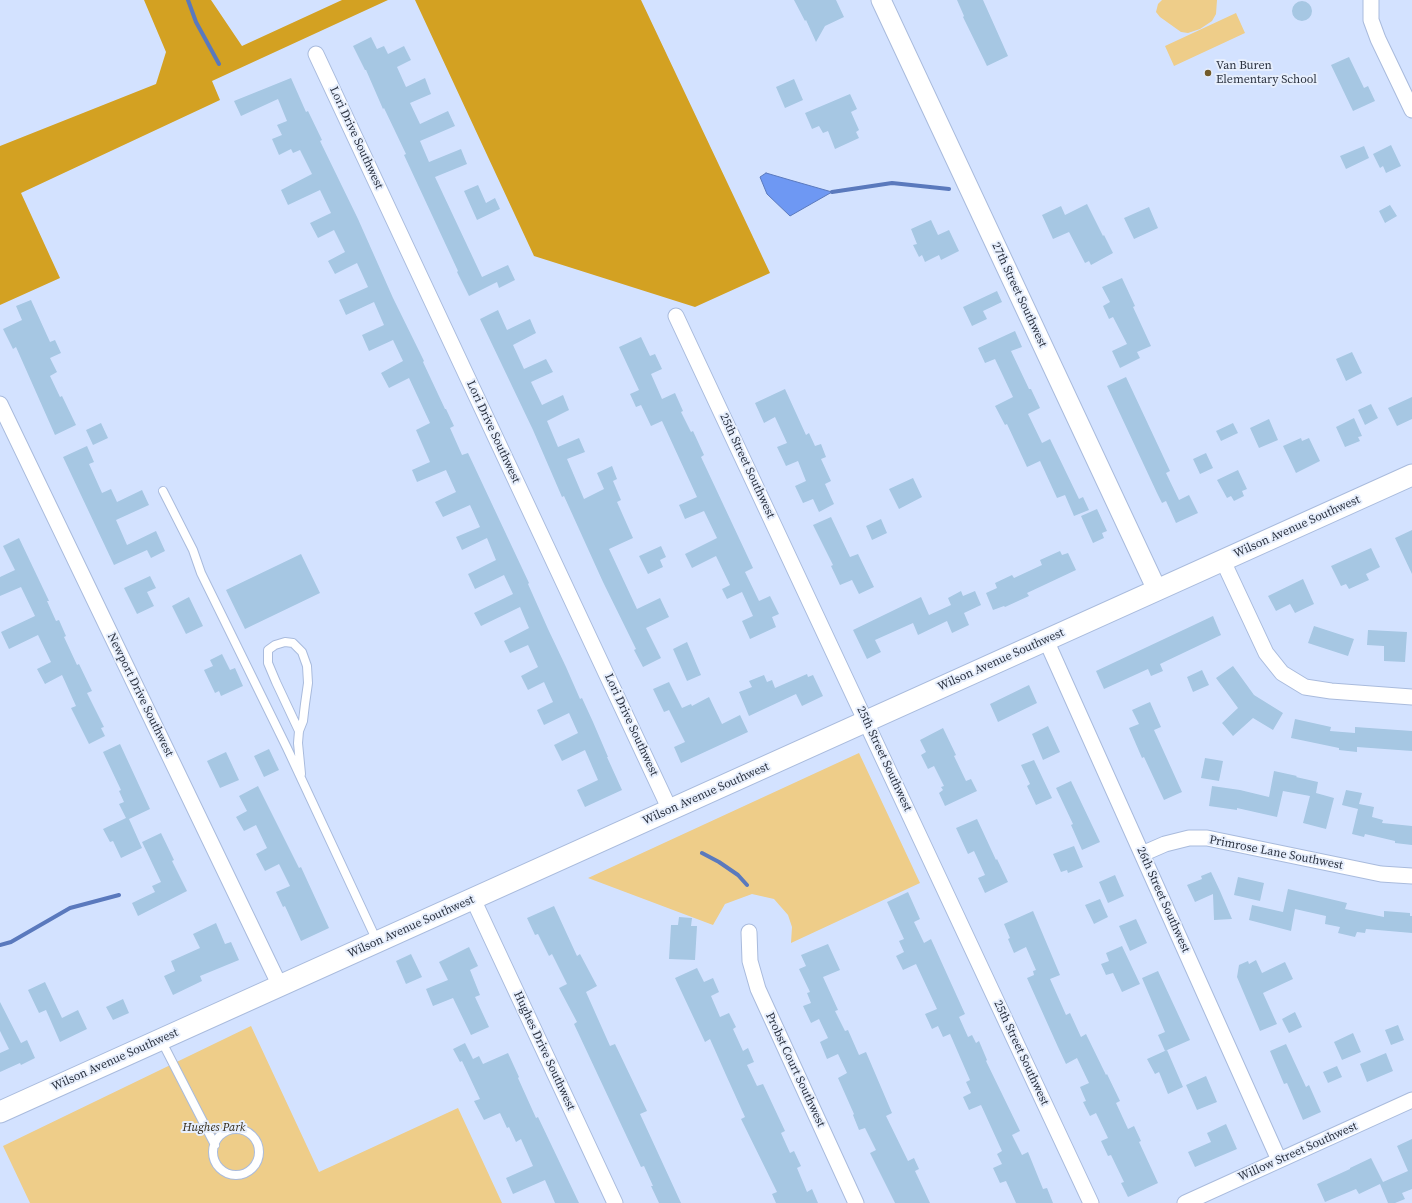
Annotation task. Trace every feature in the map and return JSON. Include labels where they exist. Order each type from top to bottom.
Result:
[{"type":"main road","name":"Wilson Avenue Southwest","points":[[0,1112],[1412,476]]},
{"type":"street","name":"27th Street Southwest","points":[[882,0],[1157,590]]},
{"type":"street","points":[[1371,0],[1371,20],[1378,39],[1412,110]]},
{"type":"street","name":"Lori Drive Southwest","points":[[316,54],[670,810]]},
{"type":"street","name":"25th Street Southwest","points":[[676,316],[1091,1203]]},
{"type":"street","name":"Newport Drive Southwest","points":[[0,404],[280,986]]},
{"type":"street","points":[[1223,561],[1266,653],[1282,673],[1305,687],[1331,691],[1412,697]]},
{"type":"street","name":"26th Street Southwest","points":[[1046,640],[1279,1160]]},
{"type":"street","name":"Primrose Lane Southwest","points":[[1142,854],[1165,844],[1190,838],[1207,838],[1381,874],[1412,876]]},
{"type":"street","name":"Hughes Drive Southwest","points":[[473,898],[615,1203]]},
{"type":"street","name":"Probst Court Southwest","points":[[749,932],[750,961],[758,989],[856,1203]]},
{"type":"street","name":"Willow Street Southwest","points":[[1185,1203],[1412,1100]]},
{"type":"lane","points":[[163,491],[193,550],[201,573],[378,942]]},
{"type":"lane","points":[[299,731],[268,663],[268,650],[275,645],[285,642],[293,643],[302,652],[307,666],[308,683],[303,721],[299,731],[298,743],[301,779]]},
{"type":"lane","points":[[161,1039],[215,1145],[213,1152],[214,1159],[218,1166],[223,1171],[230,1174],[244,1174],[256,1165],[259,1158],[257,1143],[253,1136],[243,1130],[224,1132],[218,1138],[215,1145]]},
{"type":"green space","points":[[1162,0],[1217,0],[1216,14],[1212,21],[1200,29],[1188,33],[1181,32],[1160,17],[1156,12],[1158,4]]},
{"type":"green space","points":[[1236,13],[1245,33],[1174,66],[1165,46]]},
{"type":"green space","points":[[859,753],[920,883],[791,943],[792,927],[788,915],[774,899],[752,894],[725,904],[713,925],[588,878]]},
{"type":"green space","name":"Hughes Park","points":[[251,1026],[319,1172],[458,1108],[502,1203],[30,1203],[3,1146]]},
{"type":"shaded area","points":[[144,0],[211,0],[242,46],[342,0],[388,0],[212,81],[220,100],[21,193],[60,278],[0,305],[0,146],[156,84],[166,52]]},
{"type":"shaded area","points":[[415,0],[641,0],[770,273],[695,307],[534,256]]},
{"type":"water","points":[[766,173],[832,192],[790,216],[767,194],[760,177]]},
{"type":"building","points":[[794,0],[836,0],[844,17],[825,26],[816,42],[806,20],[805,21]]},
{"type":"building","points":[[957,0],[983,0],[1008,56],[987,66],[963,17],[964,16]]},
{"type":"building","points":[[1302,1],[1309,4],[1312,11],[1309,18],[1302,21],[1295,18],[1292,11],[1295,4]]},
{"type":"building","points":[[371,37],[377,49],[384,46],[388,54],[404,46],[411,60],[397,67],[406,87],[425,78],[431,94],[410,103],[420,124],[448,111],[455,126],[420,141],[429,162],[461,149],[467,164],[435,177],[482,277],[508,265],[515,280],[499,288],[497,282],[469,296],[404,155],[406,154],[353,46]]},
{"type":"building","points":[[1349,57],[1364,88],[1368,86],[1375,101],[1353,111],[1331,65]]},
{"type":"building","points":[[291,78],[306,112],[308,111],[322,140],[320,141],[358,219],[393,298],[454,426],[450,428],[462,455],[468,453],[529,583],[528,584],[580,699],[582,698],[593,722],[622,790],[585,807],[577,790],[598,780],[585,750],[562,761],[554,745],[578,733],[569,713],[544,725],[537,710],[553,702],[544,682],[528,690],[521,676],[538,667],[528,645],[510,653],[504,641],[529,628],[520,607],[481,626],[474,613],[513,594],[504,575],[475,589],[468,574],[496,560],[487,538],[462,550],[456,537],[480,527],[470,505],[443,517],[435,502],[456,492],[446,470],[417,482],[412,470],[430,462],[416,430],[430,423],[409,378],[389,388],[381,373],[403,361],[393,340],[369,351],[362,335],[384,325],[374,302],[346,315],[339,300],[368,287],[357,263],[335,274],[328,261],[345,252],[334,230],[318,238],[310,223],[331,213],[320,190],[288,205],[281,190],[312,174],[300,150],[293,153],[291,149],[279,155],[272,139],[282,135],[277,125],[287,121],[278,99],[241,116],[234,101]]},
{"type":"building","points":[[794,79],[803,100],[785,108],[776,87]]},
{"type":"building","points":[[850,94],[857,109],[851,112],[859,130],[856,132],[859,138],[835,149],[828,131],[823,133],[819,126],[812,129],[805,113]]},
{"type":"building","points":[[1391,145],[1401,166],[1386,173],[1383,166],[1380,168],[1373,154]]},
{"type":"building","points":[[1364,146],[1369,158],[1346,169],[1340,156]]},
{"type":"building","points":[[478,185],[486,203],[495,198],[500,209],[477,220],[464,191]]},
{"type":"building","points":[[1087,204],[1113,253],[1091,265],[1089,261],[1085,263],[1069,232],[1053,239],[1042,215],[1061,206],[1065,215]]},
{"type":"building","points":[[1390,205],[1397,216],[1385,223],[1379,211]]},
{"type":"building","points":[[1149,207],[1158,228],[1134,239],[1124,218]]},
{"type":"building","points":[[931,220],[938,235],[949,230],[959,251],[941,260],[939,255],[925,262],[922,255],[919,257],[913,245],[917,244],[911,229]]},
{"type":"building","points":[[1122,278],[1135,306],[1133,307],[1151,346],[1137,352],[1140,358],[1120,368],[1112,351],[1127,344],[1113,317],[1109,319],[1103,306],[1110,302],[1102,287]]},
{"type":"building","points":[[997,291],[1002,302],[983,311],[987,319],[972,326],[963,307]]},
{"type":"building","points":[[31,300],[50,342],[55,340],[61,353],[50,358],[57,372],[50,376],[60,397],[62,396],[76,425],[55,435],[16,347],[13,349],[3,329],[22,320],[16,306]]},
{"type":"building","points":[[498,310],[507,330],[530,319],[536,333],[513,345],[524,369],[546,359],[553,372],[531,382],[542,405],[563,395],[569,410],[547,421],[558,447],[579,438],[585,452],[567,459],[584,499],[604,489],[597,473],[612,466],[617,479],[613,481],[621,500],[617,502],[633,538],[609,549],[637,609],[660,598],[669,617],[646,628],[661,658],[643,667],[634,650],[636,649],[603,582],[564,496],[562,497],[533,430],[480,319]]},
{"type":"building","points":[[1015,331],[1022,347],[1011,351],[1040,408],[1028,414],[1042,443],[1050,439],[1079,499],[1083,497],[1089,510],[1074,516],[1065,495],[1057,498],[1040,461],[1027,467],[1007,424],[1005,425],[995,406],[1013,397],[995,359],[985,363],[978,348]]},
{"type":"building","points":[[641,337],[650,356],[655,354],[662,369],[651,374],[662,399],[675,393],[683,411],[681,412],[691,432],[693,431],[704,455],[701,457],[753,568],[745,572],[759,601],[770,596],[779,614],[772,617],[776,627],[750,639],[742,621],[753,616],[742,592],[727,599],[722,589],[730,585],[716,556],[692,568],[685,554],[717,538],[704,511],[685,519],[679,505],[697,497],[662,421],[651,426],[641,405],[636,407],[630,394],[639,390],[619,347]]},
{"type":"building","points":[[1352,352],[1362,373],[1346,381],[1336,359]]},
{"type":"building","points":[[1126,377],[1170,471],[1166,473],[1179,500],[1189,495],[1198,513],[1176,523],[1166,501],[1162,503],[1107,386]]},
{"type":"building","points":[[785,389],[806,435],[809,433],[815,446],[821,444],[826,457],[821,459],[831,481],[825,484],[834,504],[819,512],[813,499],[803,503],[795,486],[806,481],[798,461],[786,466],[777,447],[787,443],[775,417],[764,423],[755,403]]},
{"type":"building","points":[[1412,397],[1412,419],[1397,426],[1388,408]]},
{"type":"building","points":[[1371,404],[1378,418],[1365,425],[1358,410]]},
{"type":"building","points":[[1354,418],[1362,436],[1358,437],[1360,441],[1345,447],[1336,427]]},
{"type":"building","points":[[1269,419],[1278,440],[1259,448],[1250,428]]},
{"type":"building","points":[[101,423],[108,438],[93,445],[86,430]]},
{"type":"building","points":[[1233,423],[1238,433],[1221,441],[1216,431]]},
{"type":"building","points":[[1301,438],[1302,441],[1309,438],[1320,461],[1296,473],[1283,446]]},
{"type":"building","points":[[87,446],[94,462],[89,464],[102,493],[111,489],[117,502],[142,490],[149,505],[116,520],[127,545],[156,531],[165,551],[151,558],[147,550],[114,565],[63,457]]},
{"type":"building","points":[[1206,453],[1213,468],[1200,474],[1193,459]]},
{"type":"building","points":[[1238,470],[1247,489],[1242,491],[1244,496],[1234,501],[1231,496],[1227,498],[1217,480]]},
{"type":"building","points":[[913,478],[922,497],[899,509],[889,489]]},
{"type":"building","points":[[1097,509],[1107,531],[1102,533],[1104,538],[1093,543],[1081,516]]},
{"type":"building","points":[[831,517],[850,557],[858,554],[874,587],[859,594],[852,580],[840,585],[831,566],[833,565],[813,525]]},
{"type":"building","points":[[881,519],[887,533],[872,540],[866,526]]},
{"type":"building","points":[[1412,530],[1412,574],[1395,538]]},
{"type":"building","points":[[19,538],[49,601],[47,601],[56,621],[59,620],[66,636],[64,637],[77,665],[79,664],[92,691],[87,693],[104,727],[101,728],[105,736],[89,744],[71,708],[76,706],[62,675],[45,684],[37,669],[51,662],[38,635],[9,649],[1,632],[35,616],[21,587],[0,596],[0,577],[15,570],[3,546]]},
{"type":"building","points":[[661,546],[666,557],[660,560],[663,567],[648,574],[639,556]]},
{"type":"building","points":[[1371,548],[1380,567],[1366,574],[1369,580],[1349,589],[1346,584],[1341,586],[1331,566]]},
{"type":"building","points":[[1060,551],[1062,555],[1068,553],[1076,570],[1027,593],[1029,596],[1005,607],[1004,606],[993,610],[986,593],[997,588],[995,583],[1012,575],[1014,578],[1042,565],[1040,560]]},
{"type":"building","points":[[301,554],[320,593],[245,629],[226,590]]},
{"type":"building","points":[[150,576],[156,588],[147,592],[154,606],[137,614],[124,588]]},
{"type":"building","points":[[1303,579],[1314,604],[1295,613],[1290,604],[1276,611],[1268,596]]},
{"type":"building","points":[[961,591],[963,596],[975,591],[981,605],[964,613],[969,625],[952,633],[947,621],[918,635],[913,623],[875,640],[881,652],[867,659],[853,630],[921,597],[929,615],[951,605],[948,598]]},
{"type":"building","points":[[189,597],[203,626],[186,634],[172,606]]},
{"type":"building","points":[[1213,616],[1221,635],[1160,664],[1163,671],[1151,676],[1148,669],[1104,689],[1096,671]]},
{"type":"building","points":[[1314,626],[1354,639],[1348,656],[1308,643]]},
{"type":"building","points":[[1368,630],[1407,632],[1405,662],[1384,661],[1384,646],[1367,645]]},
{"type":"building","points":[[687,642],[701,675],[687,681],[673,649]]},
{"type":"building","points":[[222,654],[230,670],[235,668],[243,686],[221,696],[219,691],[215,693],[204,670],[213,666],[210,660]]},
{"type":"building","points":[[1233,666],[1254,695],[1283,713],[1273,730],[1253,718],[1233,736],[1222,723],[1238,708],[1216,678]]},
{"type":"building","points":[[1202,670],[1209,685],[1193,692],[1187,677]]},
{"type":"building","points":[[807,674],[808,677],[813,675],[823,696],[802,706],[796,694],[749,716],[739,692],[752,687],[749,681],[764,675],[767,682],[772,680],[775,688]]},
{"type":"building","points":[[669,682],[682,708],[691,704],[692,706],[709,697],[722,724],[740,715],[748,732],[681,763],[674,747],[685,742],[669,710],[664,712],[653,689]]},
{"type":"building","points":[[1029,685],[1037,703],[998,722],[990,704]]},
{"type":"building","points":[[1150,702],[1161,727],[1154,730],[1182,792],[1164,800],[1144,757],[1142,758],[1129,728],[1139,724],[1132,710]]},
{"type":"building","points":[[1295,719],[1331,727],[1330,731],[1355,733],[1355,727],[1412,731],[1412,751],[1357,747],[1357,752],[1339,750],[1339,748],[1291,738]]},
{"type":"building","points":[[1048,726],[1060,752],[1043,760],[1032,734]]},
{"type":"building","points":[[943,728],[966,781],[971,779],[977,791],[945,806],[939,793],[943,790],[941,787],[944,786],[934,766],[928,769],[921,755],[926,752],[920,740]]},
{"type":"building","points":[[120,744],[150,809],[129,819],[142,848],[121,858],[113,841],[110,842],[103,829],[126,818],[119,804],[124,802],[119,791],[121,790],[103,752]]},
{"type":"building","points":[[269,749],[279,770],[264,777],[254,756]]},
{"type":"building","points":[[226,752],[239,780],[220,788],[207,761]]},
{"type":"building","points":[[1205,758],[1223,761],[1219,781],[1201,778]]},
{"type":"building","points":[[1034,760],[1052,798],[1036,805],[1027,786],[1030,784],[1021,765]]},
{"type":"building","points":[[1274,771],[1318,782],[1316,793],[1334,798],[1326,829],[1303,823],[1310,796],[1283,791],[1277,817],[1237,808],[1237,810],[1209,806],[1212,786],[1240,790],[1269,797]]},
{"type":"building","points":[[1071,781],[1100,842],[1082,850],[1071,825],[1073,824],[1056,788]]},
{"type":"building","points":[[258,786],[299,868],[301,867],[329,928],[301,941],[285,906],[283,907],[276,892],[290,886],[279,864],[265,871],[256,854],[267,848],[256,825],[244,831],[236,817],[247,811],[239,796]]},
{"type":"building","points":[[1346,790],[1362,793],[1359,804],[1374,807],[1372,817],[1383,820],[1382,823],[1412,826],[1412,845],[1395,843],[1395,841],[1365,834],[1364,837],[1352,834],[1358,809],[1342,805]]},
{"type":"building","points":[[977,819],[1008,882],[985,893],[978,878],[985,875],[974,851],[968,854],[956,828]]},
{"type":"building","points":[[161,833],[174,860],[172,861],[187,891],[138,916],[132,903],[155,892],[152,886],[161,882],[142,842]]},
{"type":"building","points":[[1074,846],[1083,867],[1068,873],[1067,870],[1061,872],[1053,854]]},
{"type":"building","points":[[1211,872],[1232,919],[1214,920],[1213,894],[1195,902],[1187,885],[1202,879],[1201,876]]},
{"type":"building","points":[[1115,875],[1124,896],[1108,903],[1099,882]]},
{"type":"building","points":[[1238,877],[1264,883],[1260,901],[1234,895]]},
{"type":"building","points":[[1288,889],[1347,903],[1345,909],[1384,917],[1384,911],[1410,913],[1410,916],[1412,916],[1412,933],[1366,929],[1365,933],[1357,932],[1355,937],[1338,933],[1340,927],[1325,924],[1326,916],[1295,909],[1291,931],[1249,920],[1252,905],[1283,912]]},
{"type":"building","points":[[908,892],[920,919],[914,922],[924,943],[931,939],[965,1014],[959,1017],[968,1037],[972,1035],[976,1043],[979,1041],[987,1060],[986,1061],[1020,1131],[1012,1135],[1022,1155],[1028,1152],[1043,1189],[1047,1188],[1053,1203],[1016,1203],[1006,1181],[1000,1183],[993,1168],[1002,1164],[997,1154],[1002,1151],[981,1105],[969,1110],[963,1097],[971,1093],[966,1082],[970,1080],[950,1034],[943,1037],[938,1026],[932,1029],[925,1014],[937,1009],[916,964],[903,970],[896,956],[904,952],[899,941],[904,939],[887,902]]},
{"type":"building","points":[[1100,899],[1108,917],[1094,924],[1085,905]]},
{"type":"building","points":[[554,906],[577,956],[580,954],[597,986],[586,992],[610,1046],[615,1044],[647,1111],[640,1114],[681,1203],[659,1203],[644,1166],[641,1167],[574,1024],[577,1022],[559,988],[567,984],[552,954],[549,956],[538,934],[535,935],[527,918]]},
{"type":"building","points":[[1033,911],[1060,975],[1050,979],[1066,1015],[1070,1013],[1081,1037],[1086,1034],[1120,1101],[1116,1103],[1128,1129],[1134,1126],[1141,1141],[1139,1142],[1158,1183],[1128,1197],[1121,1183],[1124,1182],[1111,1155],[1108,1156],[1101,1141],[1108,1138],[1096,1113],[1090,1116],[1083,1102],[1086,1101],[1080,1087],[1089,1083],[1077,1058],[1066,1064],[1027,978],[1034,975],[1033,971],[1036,970],[1026,947],[1014,953],[1008,939],[1010,938],[1004,924]]},
{"type":"building","points":[[679,917],[692,918],[691,926],[697,926],[695,960],[669,959],[671,925],[678,925]]},
{"type":"building","points":[[1136,919],[1147,943],[1130,951],[1119,926]]},
{"type":"building","points":[[216,923],[225,944],[231,942],[239,960],[200,976],[202,981],[173,995],[164,976],[175,971],[171,961],[200,948],[193,934]]},
{"type":"building","points":[[828,944],[840,970],[823,977],[838,1010],[835,1011],[845,1031],[848,1030],[859,1055],[866,1052],[892,1113],[886,1116],[908,1161],[914,1158],[919,1169],[915,1171],[930,1203],[895,1203],[870,1153],[876,1150],[865,1128],[859,1130],[853,1115],[854,1114],[838,1078],[847,1073],[838,1054],[827,1059],[820,1042],[828,1038],[819,1019],[811,1023],[803,1006],[811,1003],[807,993],[810,992],[799,969],[806,966],[801,955]]},
{"type":"building","points":[[1122,946],[1140,984],[1122,992],[1113,973],[1106,975],[1101,964],[1109,961],[1106,953]]},
{"type":"building","points":[[469,947],[478,966],[470,970],[480,995],[475,997],[489,1027],[471,1035],[453,998],[433,1006],[426,989],[448,980],[439,962]]},
{"type":"building","points":[[411,954],[422,977],[406,984],[396,961]]},
{"type":"building","points":[[1256,960],[1262,973],[1285,962],[1293,979],[1263,993],[1277,1024],[1260,1031],[1237,977],[1239,965],[1248,961],[1249,964]]},
{"type":"building","points":[[697,968],[704,982],[713,978],[719,992],[711,996],[720,1017],[729,1013],[736,1027],[733,1029],[743,1051],[748,1048],[754,1062],[747,1065],[757,1086],[763,1084],[785,1131],[781,1133],[790,1153],[794,1151],[801,1166],[797,1168],[807,1192],[812,1189],[818,1203],[776,1203],[772,1194],[777,1192],[741,1119],[745,1117],[710,1039],[705,1042],[675,978]]},
{"type":"building","points":[[1158,971],[1190,1040],[1165,1051],[1158,1035],[1165,1032],[1142,978]]},
{"type":"building","points":[[45,982],[62,1018],[78,1010],[87,1029],[60,1042],[46,1010],[39,1013],[28,990]]},
{"type":"building","points":[[123,999],[129,1013],[113,1020],[106,1007]]},
{"type":"building","points":[[0,1002],[21,1043],[27,1040],[35,1058],[21,1065],[20,1063],[0,1072],[0,1053],[9,1049],[0,1031]]},
{"type":"building","points":[[1295,1012],[1302,1027],[1289,1033],[1282,1019]]},
{"type":"building","points":[[1398,1025],[1404,1040],[1391,1045],[1385,1030]]},
{"type":"building","points":[[1353,1033],[1361,1052],[1342,1060],[1334,1042]]},
{"type":"building","points":[[465,1043],[473,1059],[479,1056],[483,1064],[508,1053],[536,1118],[538,1117],[579,1203],[555,1203],[545,1180],[513,1194],[506,1178],[533,1166],[521,1139],[516,1142],[500,1113],[484,1120],[474,1101],[480,1099],[462,1061],[460,1062],[453,1049]]},
{"type":"building","points":[[1286,1044],[1306,1087],[1309,1085],[1321,1112],[1303,1120],[1287,1083],[1284,1084],[1270,1051]]},
{"type":"building","points":[[1167,1050],[1183,1087],[1168,1094],[1159,1072],[1155,1074],[1147,1059]]},
{"type":"building","points":[[1386,1053],[1393,1071],[1367,1082],[1360,1064]]},
{"type":"building","points":[[1337,1066],[1342,1077],[1328,1083],[1323,1072]]},
{"type":"building","points":[[1206,1076],[1217,1102],[1197,1110],[1186,1085]]},
{"type":"building","points":[[1226,1124],[1237,1149],[1195,1167],[1188,1152],[1211,1142],[1207,1133]]},
{"type":"building","points":[[1412,1139],[1412,1189],[1402,1193],[1405,1199],[1395,1203],[1388,1203],[1380,1184],[1359,1194],[1356,1189],[1325,1202],[1317,1184],[1371,1158],[1383,1182],[1408,1171],[1397,1146]]},
{"type":"waterway","points":[[188,0],[196,22],[219,64]]},
{"type":"waterway","points":[[832,192],[892,183],[949,189]]},
{"type":"waterway","points":[[702,853],[738,875],[747,885]]},
{"type":"waterway","points":[[0,945],[11,942],[70,908],[119,895]]},
{"type":"place","name":"Van Buren Elementary School","points":[[1208,73]]}]
